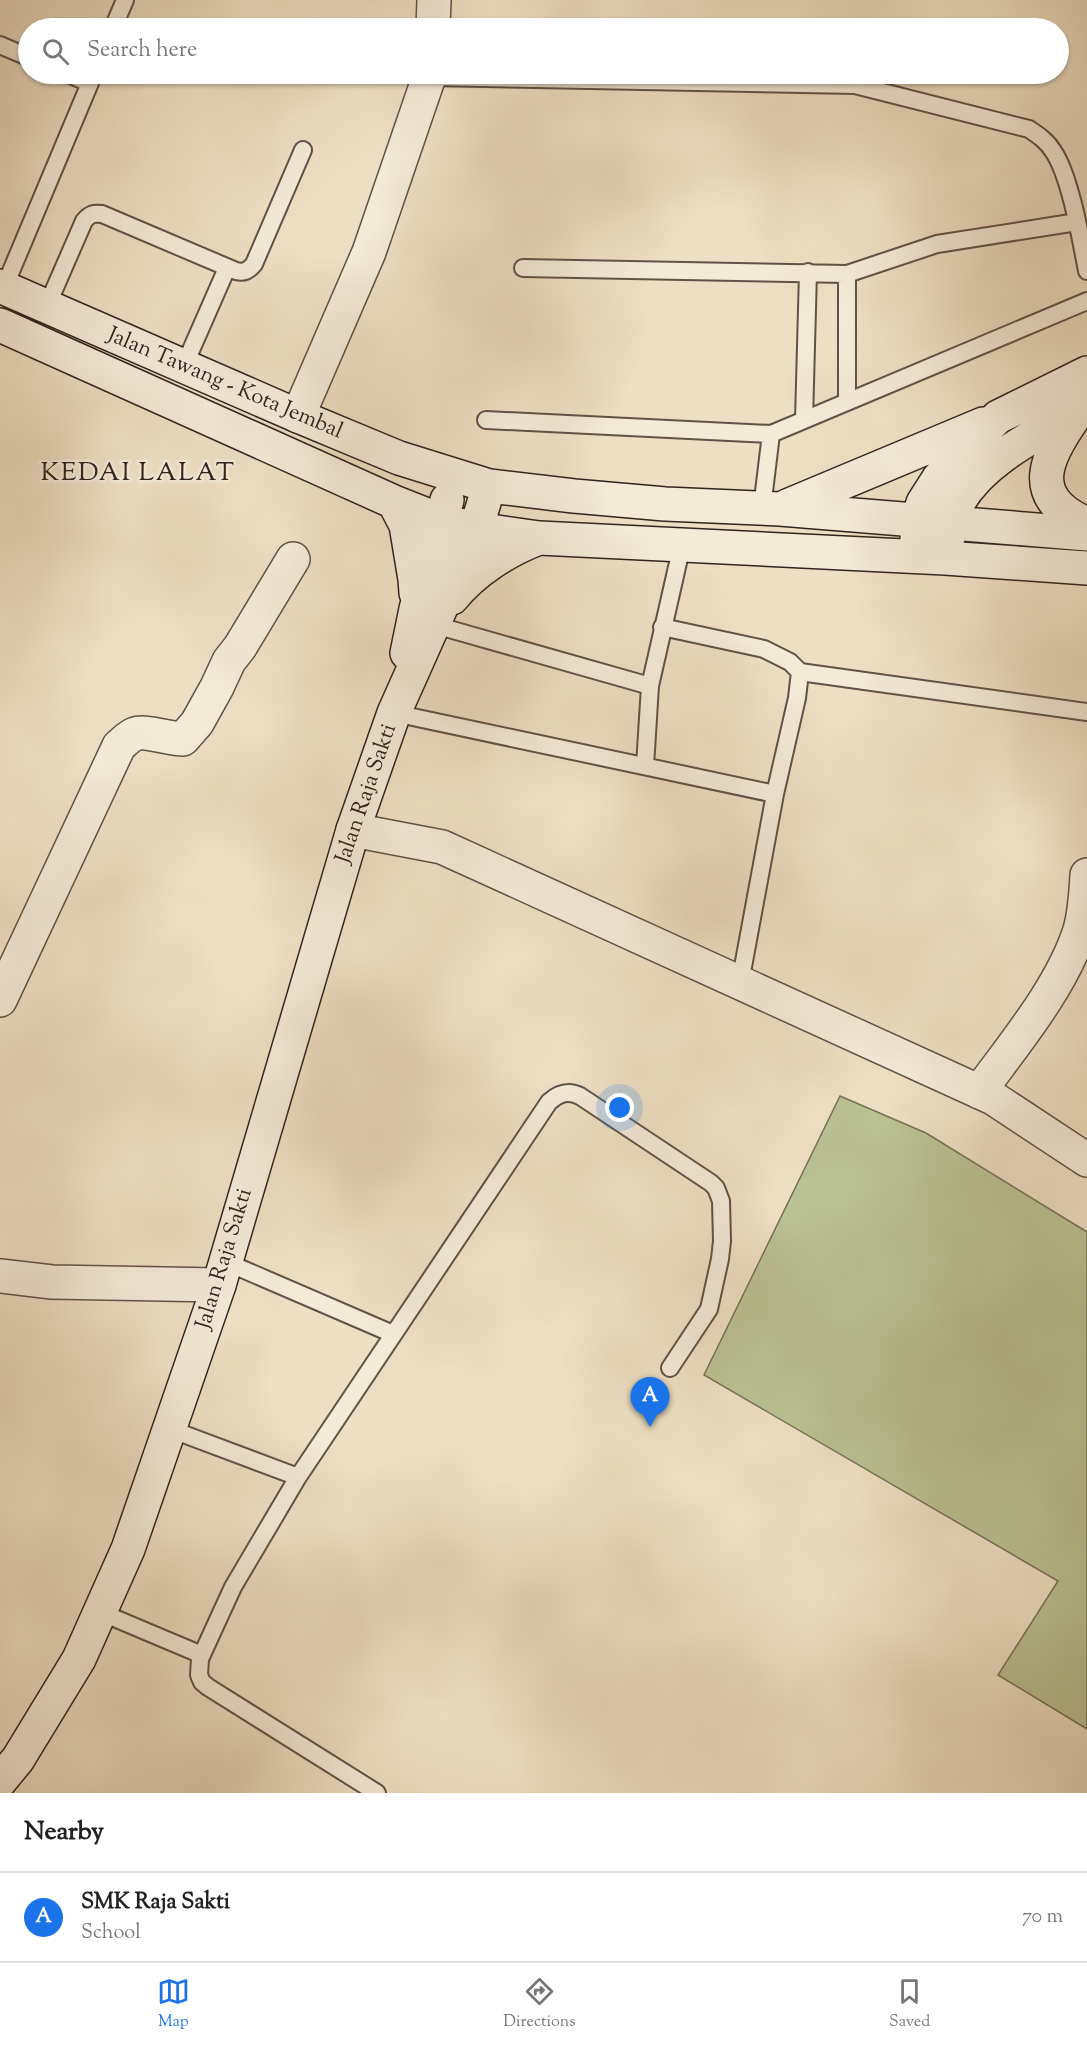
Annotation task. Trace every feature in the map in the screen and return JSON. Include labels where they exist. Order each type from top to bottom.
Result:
[{"type":"main road","points":[[433,18],[434,0]]},
{"type":"main road","points":[[298,416],[369,252],[427,84]]},
{"type":"main road","name":"Jalan Tawang - Kota Jembal","points":[[2,287],[399,458],[489,486],[665,504],[918,519],[1087,534]]},
{"type":"main road","name":"Jalan Tawang - Kota Jembal","points":[[0,325],[394,502],[442,521],[476,529],[539,538],[1087,568]]},
{"type":"main road","points":[[771,509],[998,417],[1087,373]]},
{"type":"main road","points":[[930,558],[959,502],[977,478],[1019,444],[1083,405]]},
{"type":"main road","points":[[1083,405],[1060,437],[1050,458],[1046,479],[1050,496],[1059,508],[1087,524]]},
{"type":"main road","points":[[930,558],[918,519],[923,503],[939,478],[998,417]]},
{"type":"main road","name":"Jalan Raja Sakti","points":[[431,615],[442,521],[453,476]]},
{"type":"main road","name":"Jalan Raja Sakti","points":[[0,1781],[18,1759],[79,1659],[128,1549],[222,1274],[352,830],[431,615],[476,529],[489,486]]},
{"type":"main road","points":[[394,502],[406,525],[416,579],[431,615],[464,583],[516,547],[539,538]]},
{"type":"main road","points":[[0,1000],[119,746],[133,734],[142,732],[170,739],[183,739],[190,733],[218,687],[229,661],[293,559]]},
{"type":"main road","points":[[352,830],[442,847],[993,1098],[1087,1160]]},
{"type":"main road","points":[[979,1092],[1042,1005],[1074,946],[1086,893]]},
{"type":"main road","points":[[0,1276],[52,1282],[222,1274]]},
{"type":"main road","points":[[0,1781],[14,1793]]},
{"type":"lane","points":[[117,18],[125,0]]},
{"type":"lane","points":[[0,45],[18,53]]},
{"type":"lane","points":[[2,287],[89,84]]},
{"type":"lane","points":[[812,84],[855,85],[1029,129],[1043,139],[1061,164],[1077,222],[1087,271]]},
{"type":"lane","points":[[47,306],[84,221],[89,215],[95,213],[227,268],[243,273],[249,270],[254,264],[303,150]]},
{"type":"lane","points":[[523,268],[847,274],[937,244],[1077,222]]},
{"type":"lane","points":[[184,366],[227,268]]},
{"type":"lane","points":[[804,420],[808,272]]},
{"type":"lane","points":[[847,274],[847,402]]},
{"type":"lane","points":[[486,420],[771,434],[1087,301]]},
{"type":"lane","points":[[771,434],[771,509]]},
{"type":"lane","points":[[645,766],[650,686],[682,545]]},
{"type":"lane","points":[[431,615],[650,686]]},
{"type":"lane","points":[[662,627],[764,649],[790,662],[800,672],[1087,712]]},
{"type":"lane","points":[[740,983],[775,794],[797,698],[800,672]]},
{"type":"lane","points":[[394,713],[775,794]]},
{"type":"lane","points":[[377,1793],[208,1687],[202,1682],[198,1667],[232,1587],[298,1477],[555,1096],[572,1092],[711,1183],[720,1194],[722,1247],[709,1309],[670,1368]]},
{"type":"lane","points":[[222,1274],[393,1334]]},
{"type":"lane","points":[[170,1429],[298,1477]]},
{"type":"lane","points":[[100,1612],[202,1655]]},
{"type":"green space","points":[[840,1096],[926,1133],[1087,1232],[1087,1729],[998,1675],[1058,1581],[704,1375]]},
{"type":"place","name":"SMK Raja Sakti","points":[[650,1427]]},
{"type":"district","name":"KEDAI LALAT","points":[[138,473]]}]
